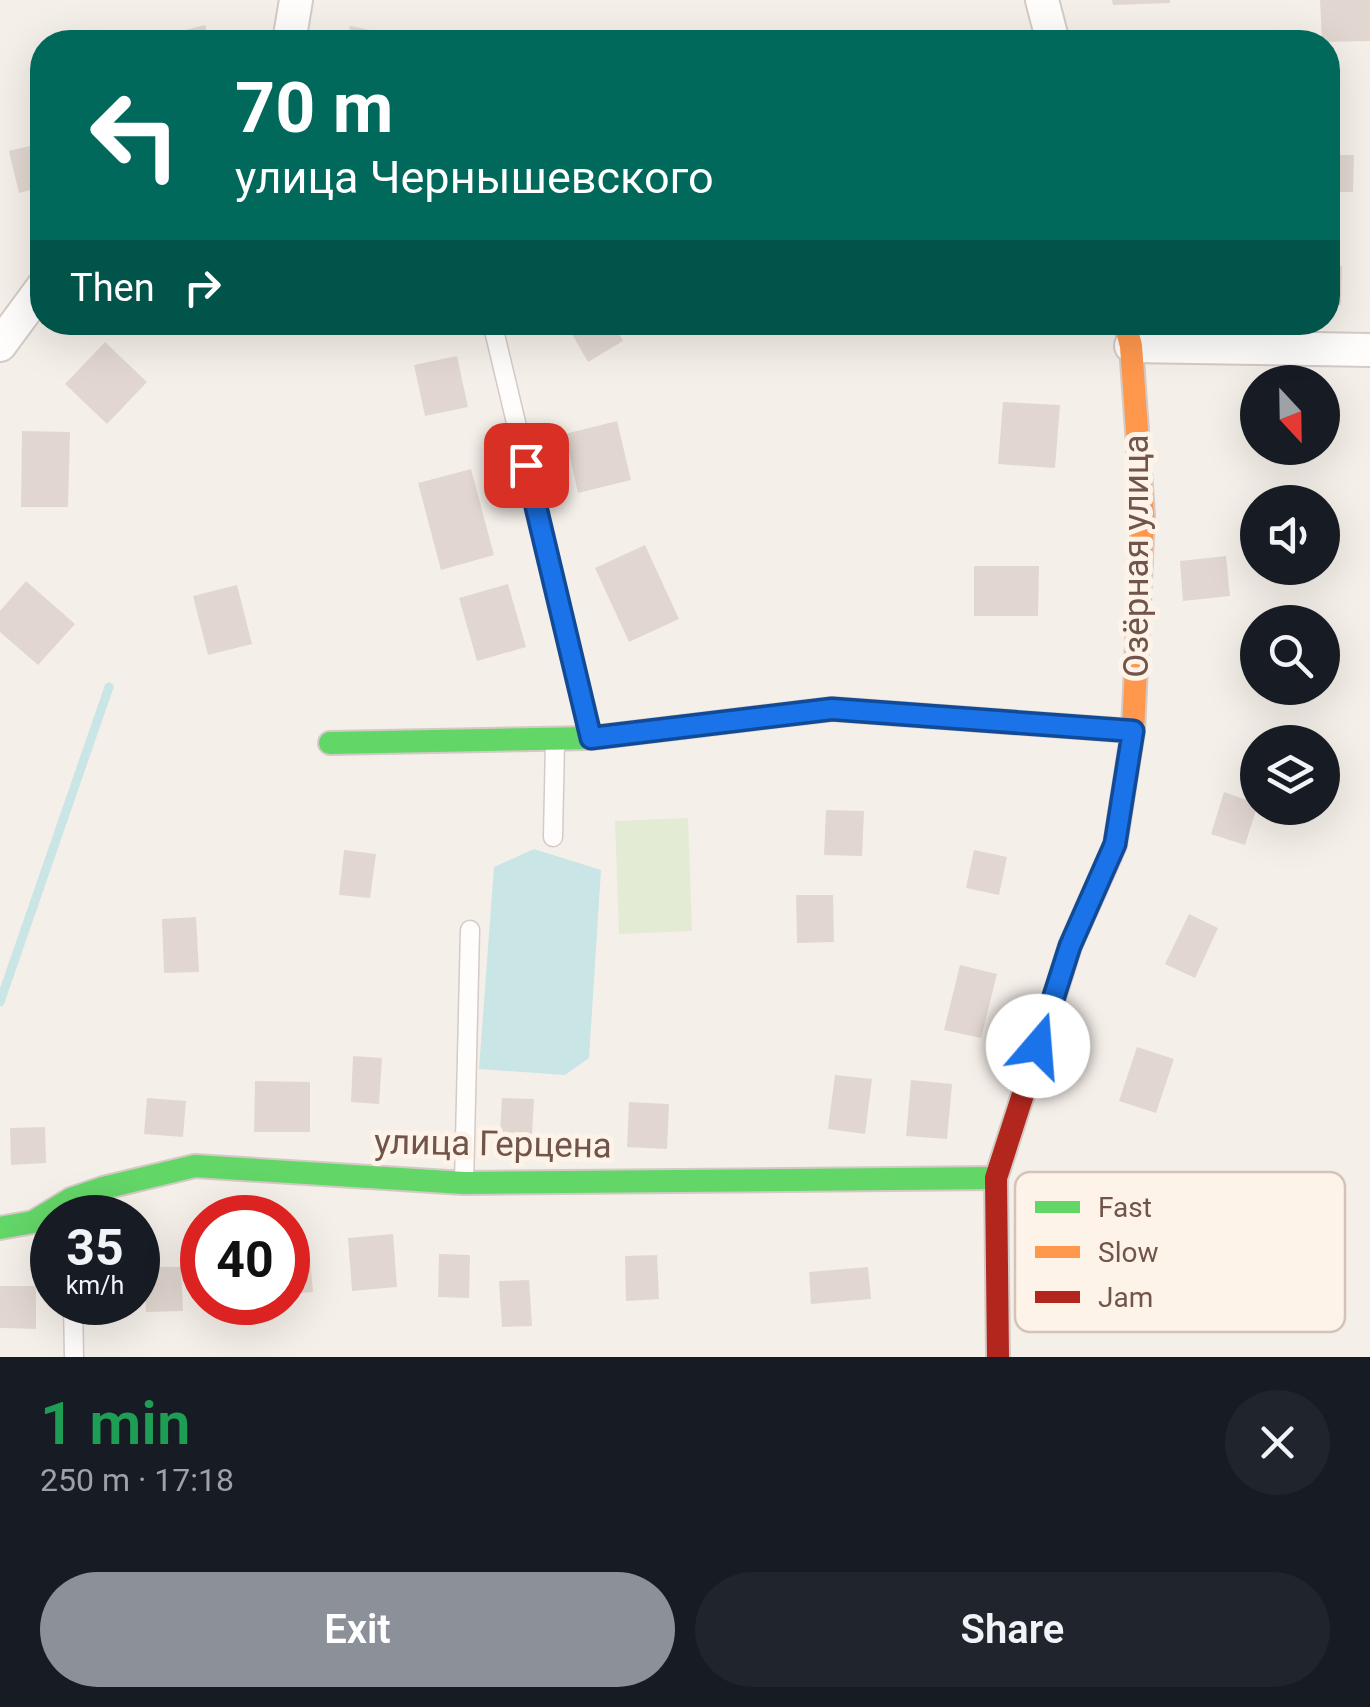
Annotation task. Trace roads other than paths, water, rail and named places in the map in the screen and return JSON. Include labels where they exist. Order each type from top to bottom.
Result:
[{"type":"street","points":[[291,30],[296,0]]},
{"type":"street","points":[[1042,0],[1049,30]]},
{"type":"street","points":[[0,345],[30,304]]},
{"type":"street","name":"Озёрная улица","points":[[998,1357],[996,1178],[1070,946],[1115,844],[1133,731],[1143,515],[1128,335]]},
{"type":"street","points":[[1143,335],[1370,350]]},
{"type":"street","points":[[330,743],[591,738],[832,709],[1133,731]]},
{"type":"street","name":"улица Герцена","points":[[109,1195],[195,1166],[464,1183],[996,1178]]},
{"type":"street","name":"улица Герцена","points":[[0,1228],[30,1223]]},
{"type":"lane","points":[[495,335],[591,738]]},
{"type":"lane","points":[[553,837],[555,736]]},
{"type":"lane","points":[[464,1183],[470,930]]},
{"type":"lane","points":[[73,1325],[74,1357]]},
{"type":"water","points":[[534,849],[601,870],[589,1058],[565,1075],[479,1069],[494,867]]},
{"type":"waterway","points":[[0,1002],[109,687]]}]
